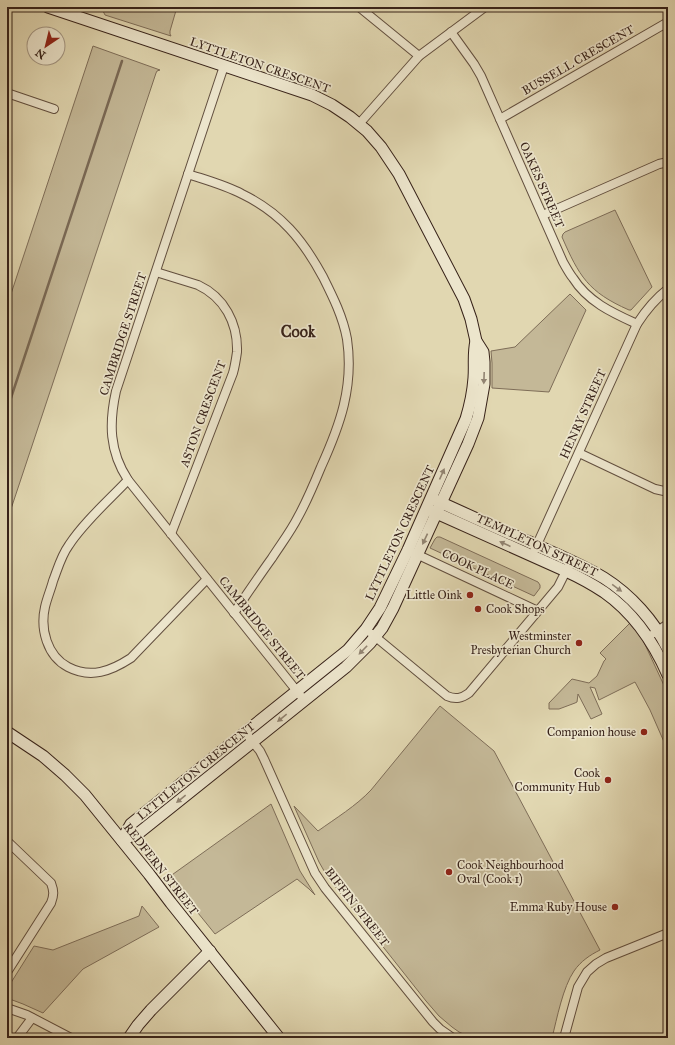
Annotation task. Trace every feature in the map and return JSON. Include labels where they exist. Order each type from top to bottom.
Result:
[{"type":"street","name":"LYTTLETON CRESCENT","points":[[48,7],[62,9],[128,34],[312,95],[332,105],[359,124],[381,147],[399,174],[464,298],[476,340],[483,352],[484,362],[484,384],[478,418],[468,444],[439,508],[366,629],[348,650],[131,824],[122,840]]},
{"type":"street","points":[[359,7],[419,56]]},
{"type":"street","points":[[359,124],[419,56],[485,7]]},
{"type":"street","name":"BUSSELL CRESCENT","points":[[500,119],[668,22]]},
{"type":"street","name":"OAKES STREET","points":[[451,32],[481,76],[563,262],[578,286],[591,299],[607,309],[638,324]]},
{"type":"street","name":"CAMBRIDGE STREET","points":[[224,66],[116,391],[112,408],[111,426],[113,443],[117,459],[128,480],[304,700]]},
{"type":"street","points":[[7,93],[54,109]]},
{"type":"street","points":[[543,215],[659,164],[668,162]]},
{"type":"street","points":[[188,174],[242,193],[262,205],[281,220],[298,237],[312,257],[334,298],[342,318],[347,338],[349,360],[348,383],[344,406],[334,440],[298,518],[288,535],[234,613]]},
{"type":"street","name":"ASTON CRESCENT","points":[[156,272],[198,285],[215,296],[225,307],[232,320],[236,334],[237,349],[233,373],[171,534]]},
{"type":"street","name":"HENRY STREET","points":[[534,551],[638,324],[658,297],[668,289]]},
{"type":"street","name":"LYTTLETON CRESCENT","points":[[122,840],[140,832],[253,742],[356,658],[382,628],[393,608],[429,503],[466,419],[474,378],[474,349],[476,340]]},
{"type":"street","points":[[579,453],[655,489],[664,491],[668,490]]},
{"type":"street","points":[[128,480],[76,533],[61,560],[45,606],[43,620],[44,634],[51,651],[64,665],[74,670],[87,673],[100,672],[119,666],[131,658],[207,579]]},
{"type":"street","name":"TEMPLETON STREET","points":[[429,503],[569,566],[585,580],[606,593],[641,627],[653,634],[668,650]]},
{"type":"street","name":"COOK PLACE","points":[[413,552],[538,611]]},
{"type":"street","points":[[366,629],[447,696],[458,698],[469,693],[538,611],[558,587],[569,566]]},
{"type":"street","points":[[653,634],[668,624]]},
{"type":"street","name":"TEMPLETON STREET","points":[[653,634],[662,663],[668,676]]},
{"type":"street","name":"REDFERN STREET","points":[[7,732],[43,756],[85,795],[279,1038]]},
{"type":"street","name":"BIFFIN STREET","points":[[245,732],[260,751],[264,759],[315,874],[334,900],[433,1022],[453,1038]]},
{"type":"street","points":[[7,841],[51,883],[54,891],[54,897],[52,903],[7,972]]},
{"type":"street","points":[[564,1038],[578,987],[587,972],[606,958],[668,932]]},
{"type":"street","points":[[129,1038],[151,1010],[210,951]]},
{"type":"street","points":[[7,1008],[32,1018],[71,1038]]},
{"type":"street","points":[[17,1038],[32,1018]]},
{"type":"shaded area","points":[[103,7],[177,7],[170,31],[171,36],[105,15]]},
{"type":"shaded area","points":[[93,46],[160,70],[156,73],[7,521],[7,306]]},
{"type":"shaded area","points":[[615,210],[652,287],[631,310],[604,296],[586,281],[574,262],[562,237],[565,232]]},
{"type":"shaded area","points":[[570,294],[586,310],[549,392],[492,388],[491,351],[515,347]]},
{"type":"shaded area","points":[[437,537],[440,537],[538,582],[540,588],[534,596],[430,548]]},
{"type":"shaded area","points":[[630,623],[642,638],[668,694],[668,751],[650,710],[635,682],[599,700],[595,688],[590,687],[602,714],[591,719],[578,694],[577,702],[559,709],[549,709],[549,703],[572,679],[589,683],[597,676],[606,659],[600,653]]},
{"type":"shaded area","points":[[440,706],[494,751],[600,950],[583,961],[570,978],[561,1003],[552,1038],[472,1038],[459,1032],[439,1016],[327,876],[319,862],[294,806],[318,831],[352,807],[371,790]]},
{"type":"shaded area","points":[[271,804],[300,871],[315,895],[297,879],[215,934],[169,877]]},
{"type":"shaded area","points":[[142,906],[159,927],[83,969],[43,1013],[7,998],[7,989],[34,946],[53,950],[139,916]]},
{"type":"waterway","points":[[7,410],[122,61]]},
{"type":"place","name":"Little Oink","points":[[470,595]]},
{"type":"place","name":"Cook Shops","points":[[478,609]]},
{"type":"place","name":"Westminster Presbyterian Church","points":[[579,643]]},
{"type":"place","name":"Companion house","points":[[644,732]]},
{"type":"place","name":"Cook Community Hub","points":[[608,780]]},
{"type":"place","name":"Cook Neighbourhood Oval (Cook 1)","points":[[449,872]]},
{"type":"place","name":"Emma Ruby House","points":[[615,907]]},
{"type":"district","name":"Cook","points":[[298,331]]}]
